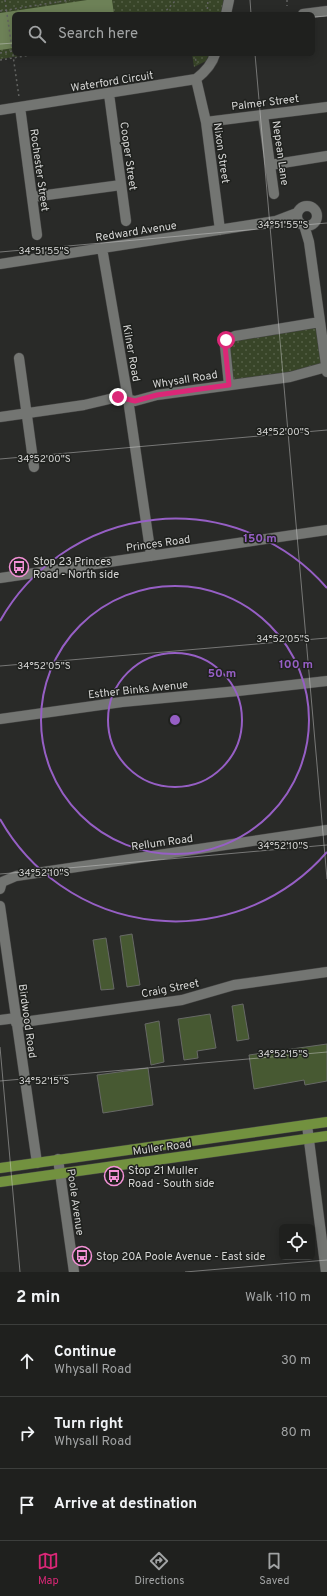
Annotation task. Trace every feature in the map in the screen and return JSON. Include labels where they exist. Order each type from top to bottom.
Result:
[{"type":"main road","name":"Muller Road","points":[[0,1168],[327,1122]]},
{"type":"main road","name":"Muller Road","points":[[0,1182],[327,1136]]},
{"type":"street","points":[[227,12],[230,1]]},
{"type":"street","points":[[315,12],[327,11]]},
{"type":"street","points":[[196,80],[213,61],[214,56]]},
{"type":"street","name":"Waterford Circuit","points":[[0,110],[20,102],[109,94],[196,80]]},
{"type":"street","name":"Nixon Street","points":[[196,80],[206,122],[220,230]]},
{"type":"street","name":"Cooper Street","points":[[109,94],[126,221]]},
{"type":"street","name":"Rochester Street","points":[[20,102],[37,235]]},
{"type":"street","name":"Palmer Street","points":[[206,122],[327,106]]},
{"type":"street","name":"Nepean Lane","points":[[263,115],[274,194]]},
{"type":"street","points":[[270,165],[327,156]]},
{"type":"street","points":[[32,197],[121,185]]},
{"type":"street","points":[[327,213],[309,206],[305,206],[299,210],[306,222],[327,370]]},
{"type":"street","points":[[306,222],[317,214],[314,209]]},
{"type":"street","name":"Redward Avenue","points":[[0,264],[276,221],[306,222],[327,216]]},
{"type":"street","name":"Kilner Road","points":[[102,248],[128,399],[151,556]]},
{"type":"street","name":"Whysall Road","points":[[229,385],[225,346],[226,340],[235,336],[320,322]]},
{"type":"street","points":[[20,358],[34,467]]},
{"type":"street","name":"Whysall Road","points":[[0,417],[84,405],[118,397],[135,401],[157,395],[290,377],[327,370]]},
{"type":"street","name":"Princes Road","points":[[0,578],[325,532]]},
{"type":"street","name":"Esther Binks Avenue","points":[[0,719],[122,702],[327,681]]},
{"type":"street","name":"Rellum Road","points":[[1,886],[16,876],[327,830]]},
{"type":"street","name":"Birdwood Road","points":[[0,906],[37,1163]]},
{"type":"street","name":"Craig Street","points":[[0,1020],[16,1020],[182,1000],[234,985],[327,972]]},
{"type":"street","points":[[307,1125],[326,1272]]},
{"type":"street","name":"Poole Avenue","points":[[58,1160],[74,1272]]},
{"type":"path","points":[[5,0],[12,45]]},
{"type":"path","points":[[0,11],[70,0]]},
{"type":"path","points":[[165,12],[176,0]]},
{"type":"path","points":[[207,12],[208,0]]},
{"type":"path","points":[[286,0],[288,6]]},
{"type":"path","points":[[0,53],[12,51]]},
{"type":"path","points":[[0,60],[26,56]]},
{"type":"path","points":[[195,56],[197,64]]},
{"type":"path","points":[[13,58],[20,102]]},
{"type":"shaded area","points":[[0,0],[223,0],[224,6],[222,12],[12,12],[12,56],[20,56],[0,59]]},
{"type":"shaded area","points":[[87,0],[112,0],[114,12],[12,12],[12,48],[0,50],[0,13]]},
{"type":"shaded area","points":[[192,56],[208,56],[206,61],[194,67]]},
{"type":"shaded area","points":[[320,322],[326,367],[229,385],[225,346],[235,336]]},
{"type":"building","points":[[132,934],[140,985],[127,987],[120,936]]},
{"type":"building","points":[[106,938],[114,989],[101,990],[93,940]]},
{"type":"building","points":[[243,1004],[249,1039],[237,1041],[232,1006]]},
{"type":"building","points":[[210,1014],[216,1048],[197,1051],[198,1058],[184,1060],[178,1019]]},
{"type":"building","points":[[159,1021],[164,1062],[151,1065],[145,1024]]},
{"type":"building","points":[[327,1044],[327,1081],[305,1085],[304,1080],[254,1089],[249,1055]]},
{"type":"building","points":[[148,1068],[153,1105],[103,1113],[97,1075]]},
{"type":"place","name":"Stop 23 Princes Road - North side","points":[[19,567]]},
{"type":"place","name":"Stop 21 Muller Road - South side","points":[[114,1176]]},
{"type":"place","name":"Stop 20A Poole Avenue - East side","points":[[82,1256]]},
{"type":"route","points":[[118,397],[135,401],[157,395],[229,385],[225,346],[226,340]]}]
